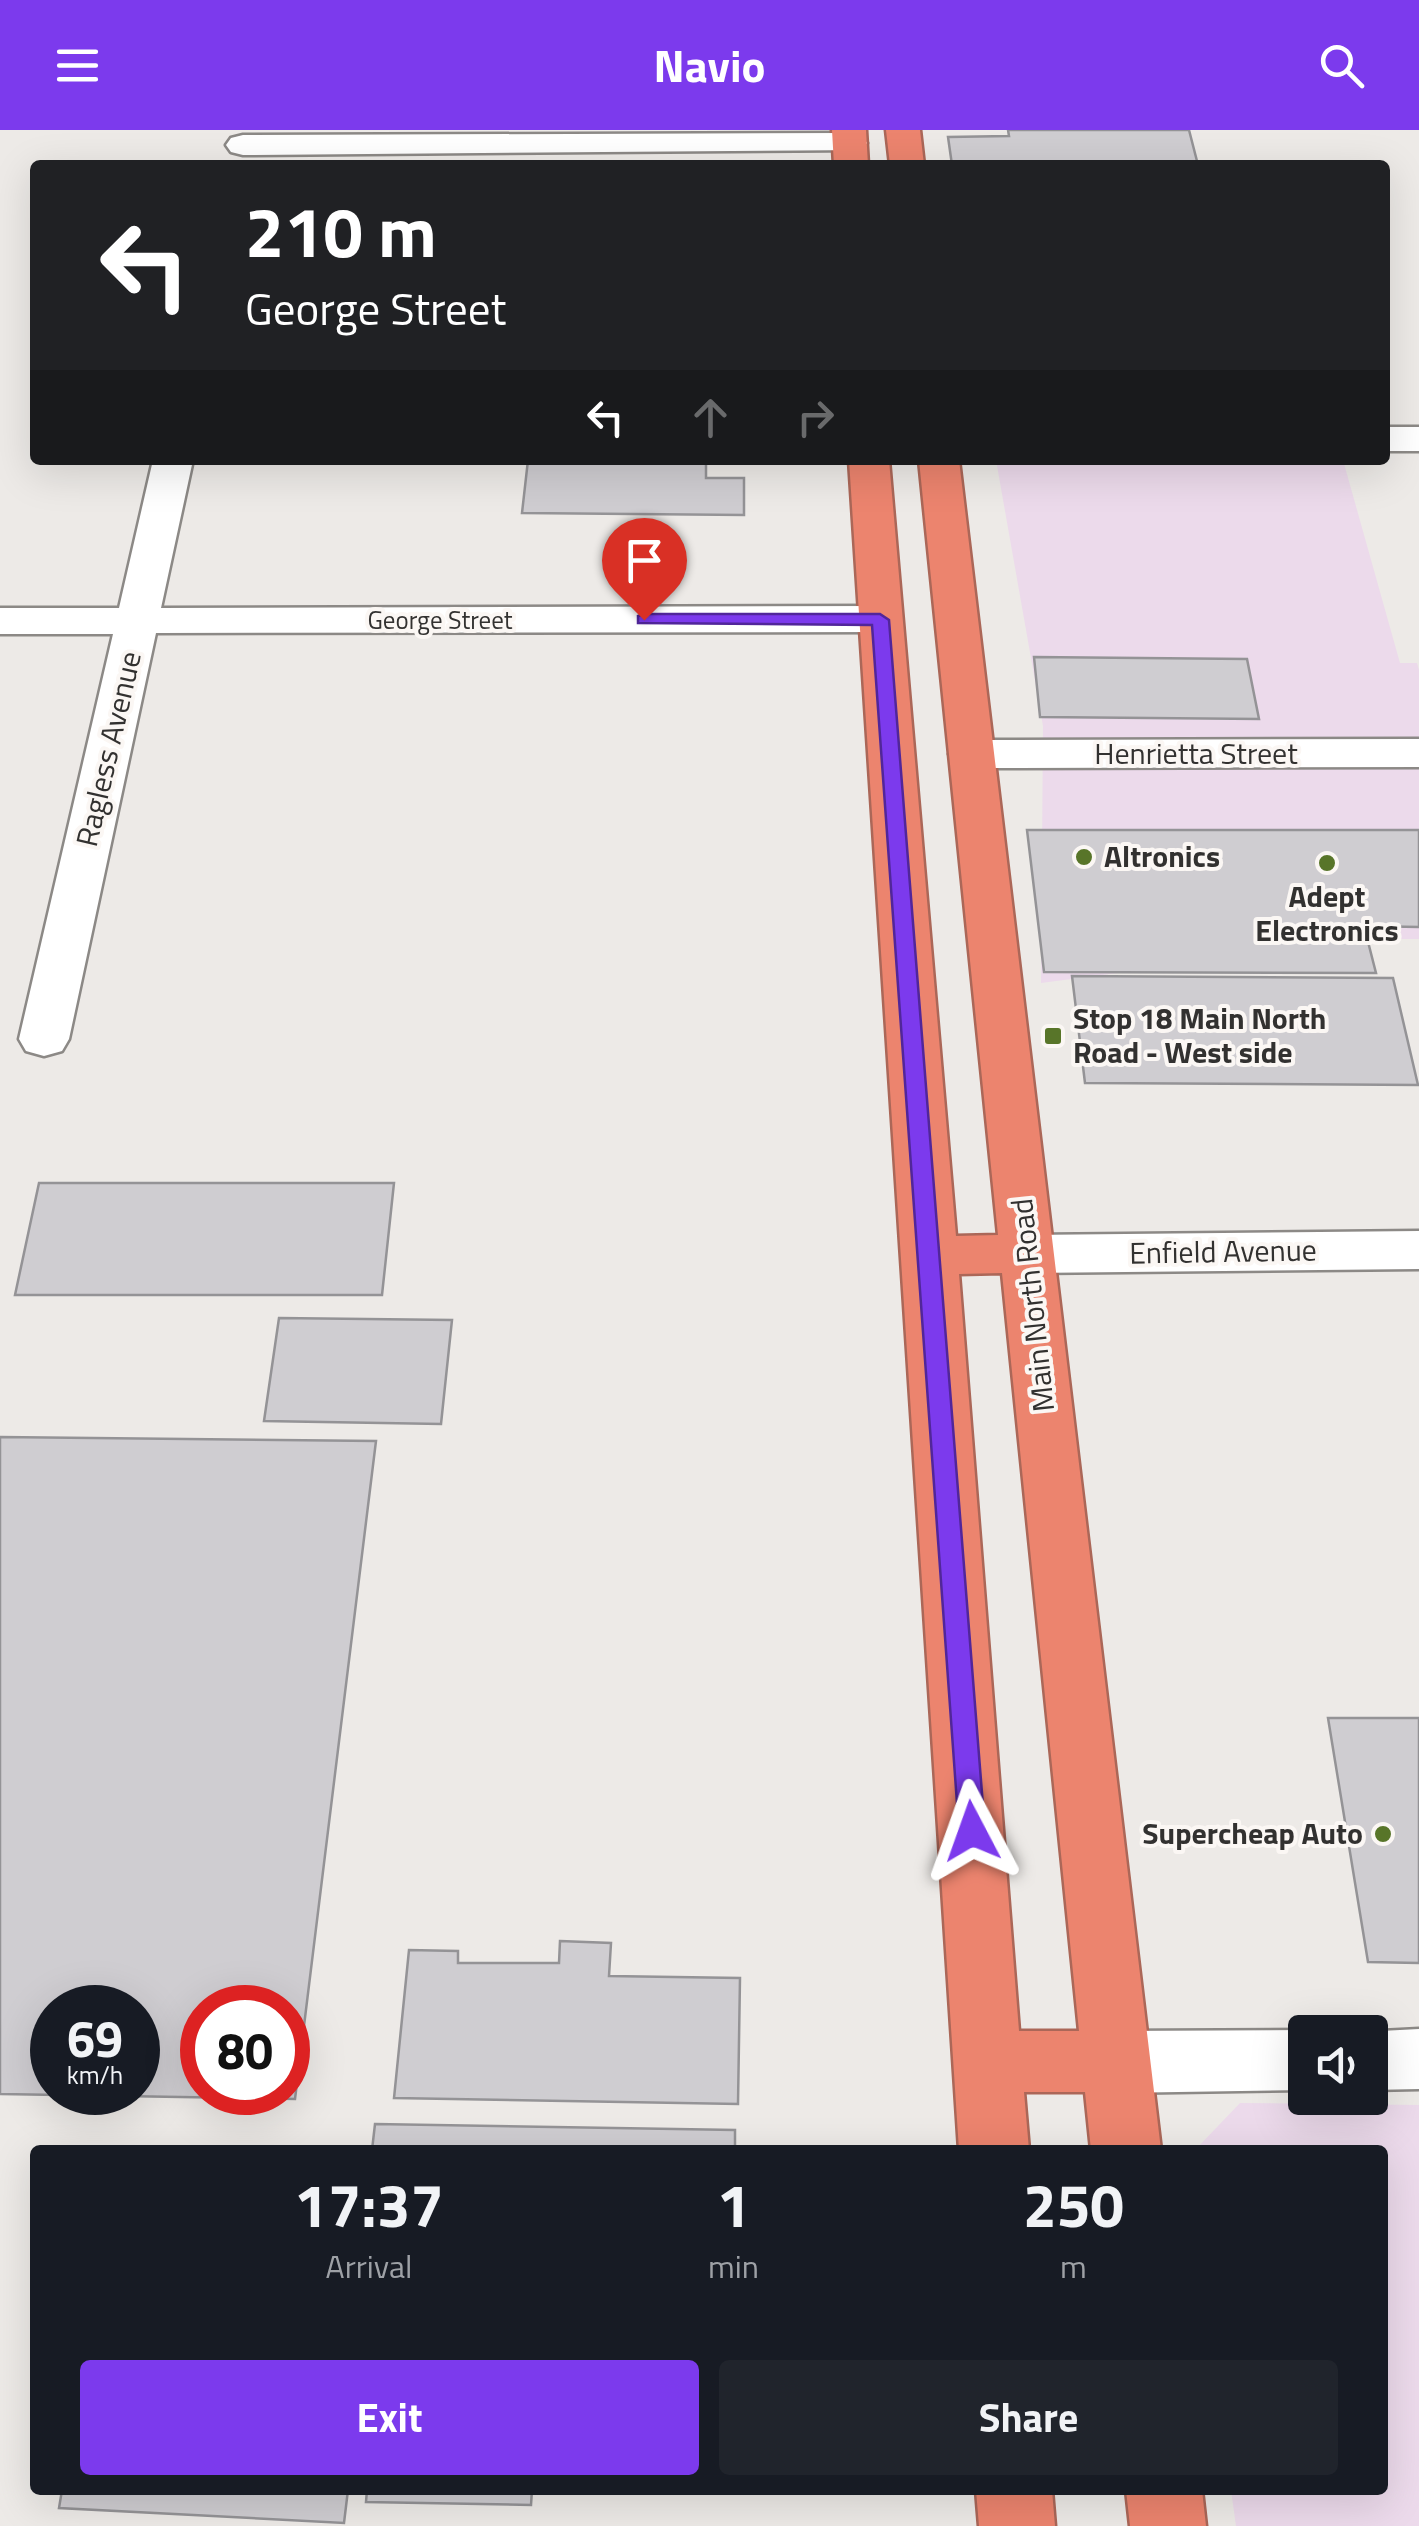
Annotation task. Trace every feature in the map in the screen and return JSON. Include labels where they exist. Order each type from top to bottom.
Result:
[{"type":"highway","points":[[904,130],[907,160]]},
{"type":"highway","points":[[869,465],[931,1255],[994,2145]]},
{"type":"highway","name":"Main North Road","points":[[941,465],[1125,2145]]},
{"type":"highway","points":[[880,620],[958,620]]},
{"type":"highway","points":[[931,1255],[1028,1254]]},
{"type":"highway","points":[[988,2061],[1116,2062]]},
{"type":"highway","points":[[1014,2495],[1017,2526]]},
{"type":"highway","points":[[1165,2495],[1168,2526]]},
{"type":"street","points":[[242,147],[850,146]]},
{"type":"street","points":[[1390,439],[1419,439]]},
{"type":"street","name":"Ragless Avenue","points":[[44,1038],[172,465]]},
{"type":"street","name":"George Street","points":[[0,621],[880,620]]},
{"type":"street","name":"Henrietta Street","points":[[972,754],[1419,753]]},
{"type":"street","name":"Enfield Avenue","points":[[1028,1254],[1419,1250]]},
{"type":"street","points":[[1116,2062],[1288,2060]]},
{"type":"street","points":[[1388,2060],[1419,2060]]},
{"type":"shaded area","points":[[997,465],[1344,465],[1400,663],[1417,663],[1419,670],[1419,939],[1376,939],[1041,983],[1043,726]]},
{"type":"shaded area","points":[[1240,2103],[1288,2104],[1288,2115],[1388,2115],[1388,2105],[1419,2105],[1419,2526],[1236,2526],[1232,2495],[1388,2495],[1388,2145],[1200,2145]]},
{"type":"building","points":[[1008,130],[1189,130],[1197,160],[951,160],[948,137],[1009,136]]},
{"type":"building","points":[[527,465],[706,465],[706,478],[744,478],[744,515],[522,513]]},
{"type":"building","points":[[1034,657],[1247,659],[1259,719],[1040,717]]},
{"type":"building","points":[[1027,830],[1419,830],[1419,927],[1364,926],[1376,973],[1044,972]]},
{"type":"building","points":[[1072,976],[1393,978],[1418,1085],[1085,1083]]},
{"type":"building","points":[[39,1183],[394,1183],[382,1295],[15,1295]]},
{"type":"building","points":[[279,1318],[452,1320],[441,1424],[264,1421]]},
{"type":"building","points":[[0,1437],[376,1441],[309,1985],[180,1985],[180,2097],[160,2097],[160,1985],[30,1985],[30,2095],[0,2094]]},
{"type":"building","name":"Supercheap Auto","points":[[1328,1718],[1419,1718],[1419,1963],[1368,1962]]},
{"type":"building","points":[[560,1941],[611,1943],[609,1976],[740,1978],[738,2104],[394,2098],[409,1950],[458,1951],[458,1963],[559,1963]]},
{"type":"building","points":[[375,2124],[735,2130],[735,2145],[373,2145]]},
{"type":"building","points":[[61,2495],[347,2495],[344,2523],[59,2508]]},
{"type":"building","points":[[367,2495],[532,2495],[531,2505],[366,2502]]},
{"type":"place","name":"Altronics","points":[[1084,857]]},
{"type":"place","name":"Adept Electronics","points":[[1327,863]]},
{"type":"place","name":"Stop 18 Main North Road - West side","points":[[1053,1036]]},
{"type":"place","name":"Supercheap Auto","points":[[1383,1834]]},
{"type":"route","points":[[644,620],[880,620],[972,1831]]}]
